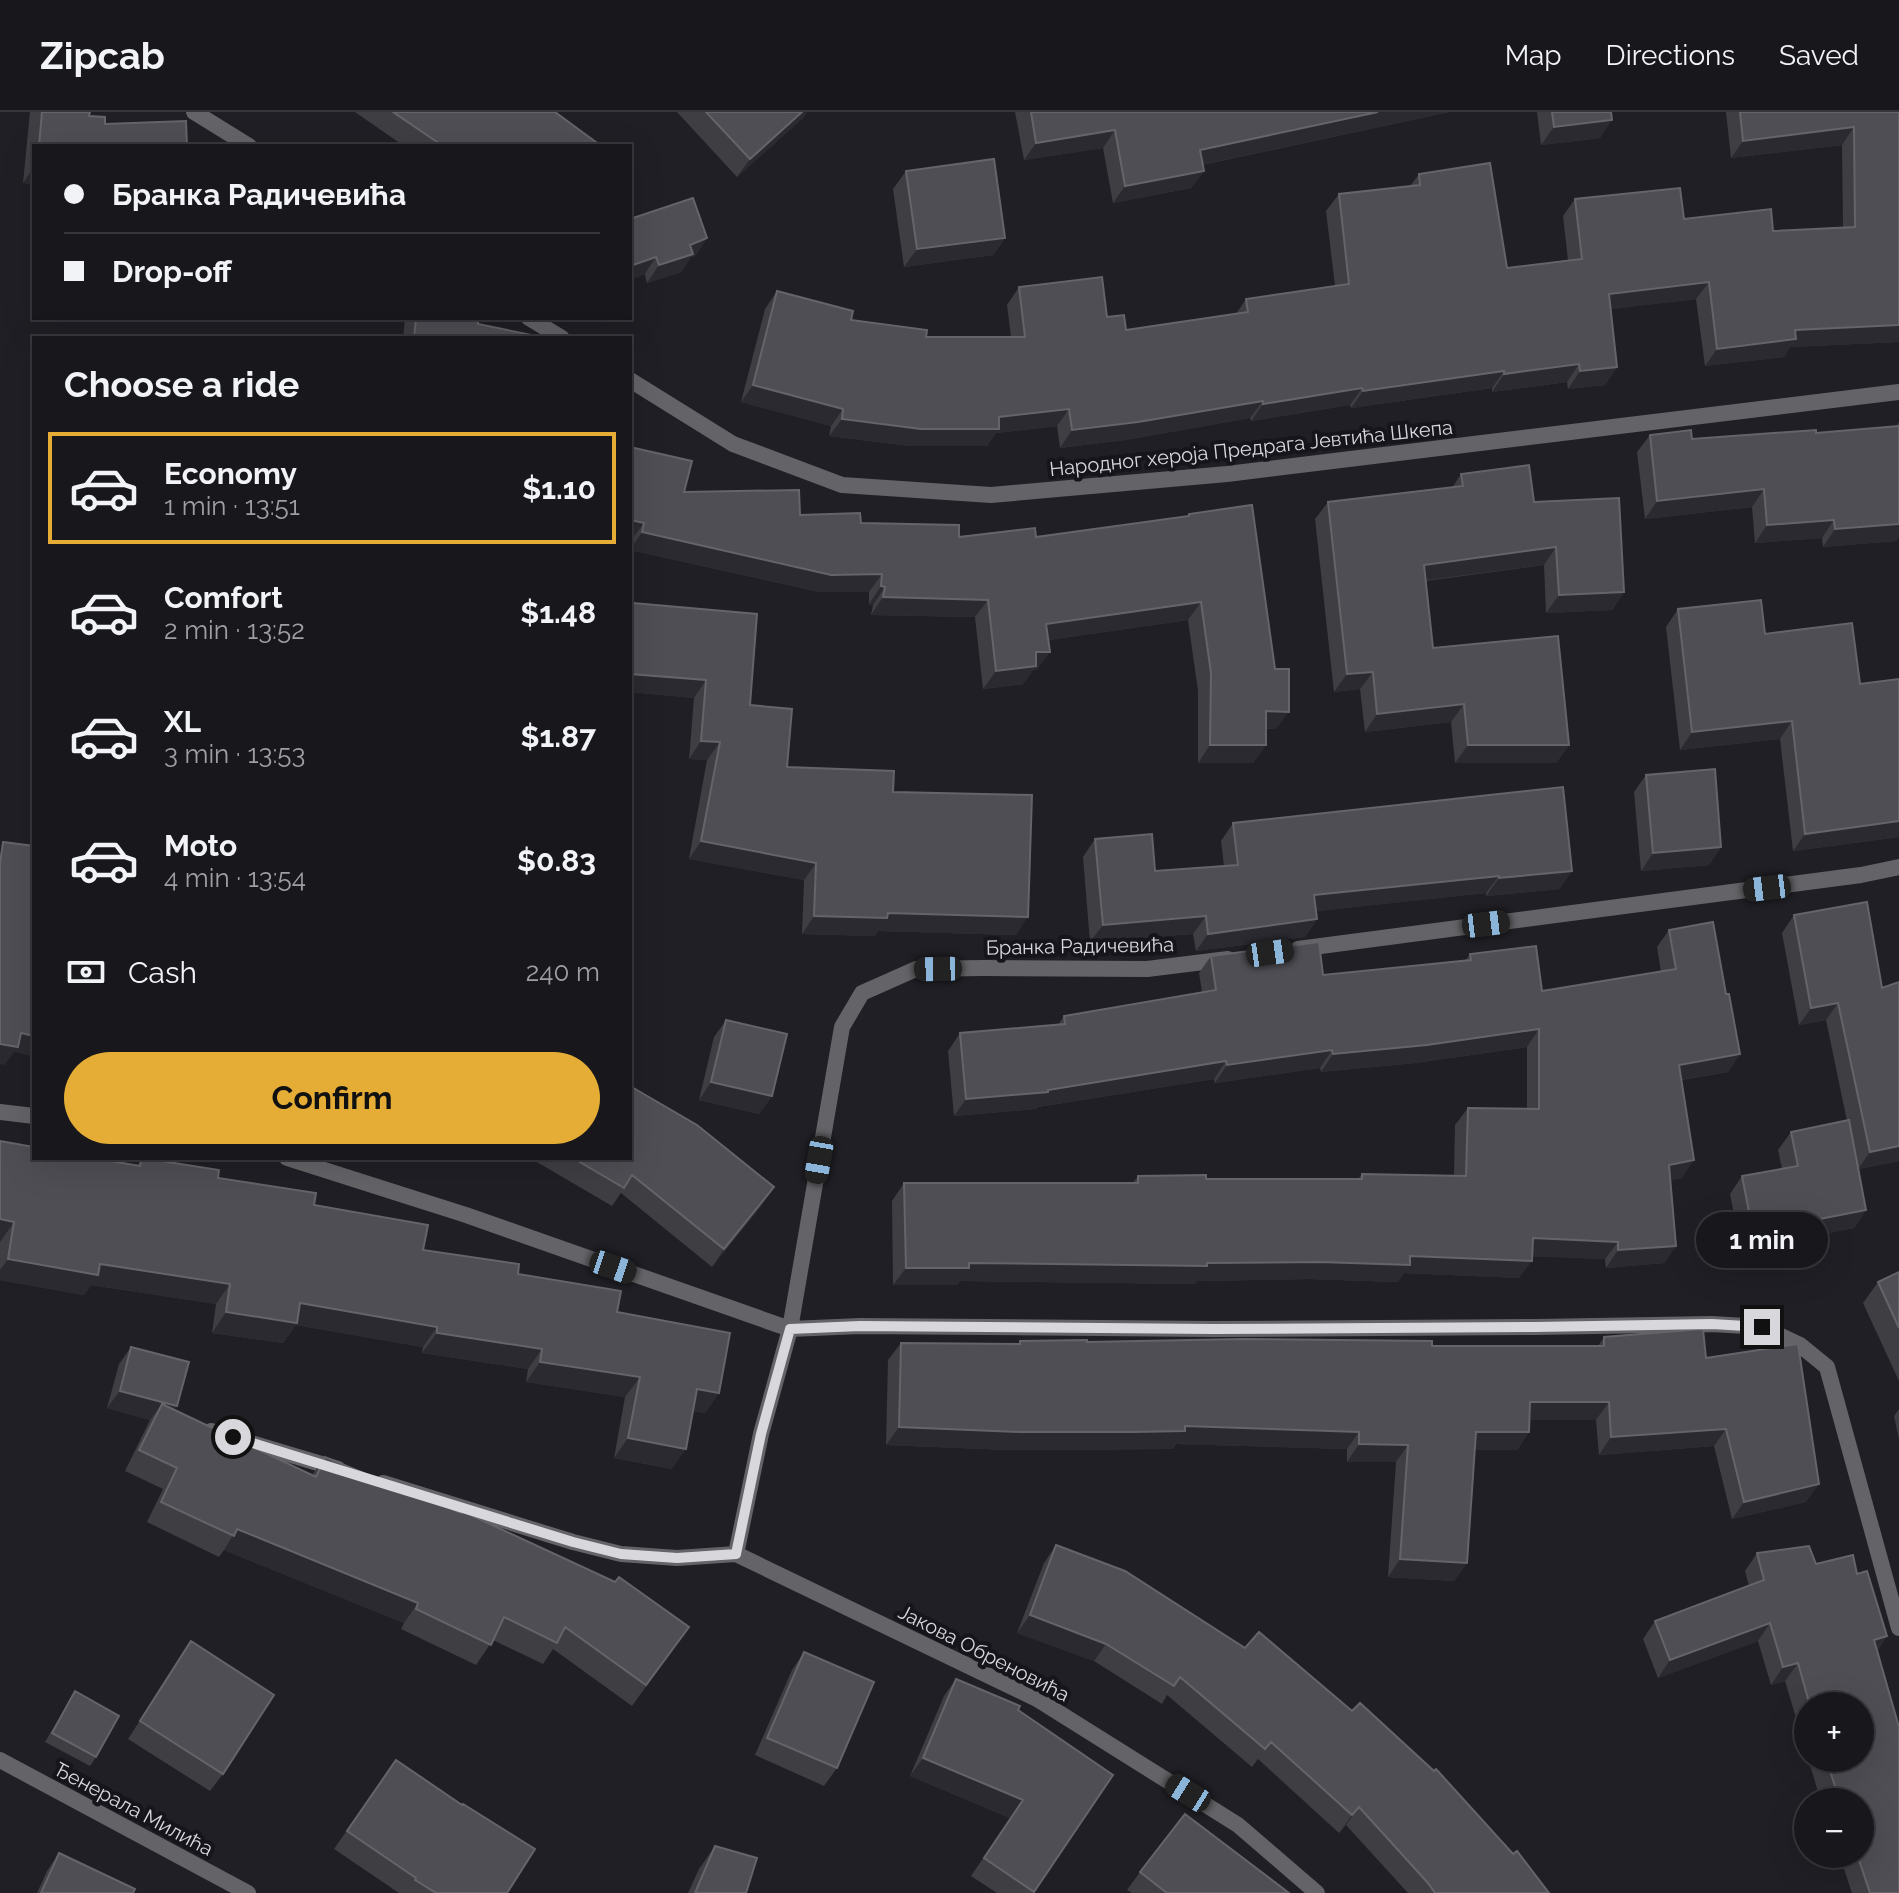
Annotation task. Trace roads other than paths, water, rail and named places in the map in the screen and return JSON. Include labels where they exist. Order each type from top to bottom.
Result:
[{"type":"street","points":[[194,112],[246,144]]},
{"type":"street","points":[[532,320],[559,336]]},
{"type":"street","name":"Народног хероја Предрага Јевтића Шкепа","points":[[632,381],[733,444],[842,485],[991,495],[1227,474],[1899,392]]},
{"type":"street","points":[[1285,951],[1861,875],[1899,867]]},
{"type":"street","name":"Бранка Радичевића","points":[[736,1554],[761,1434],[790,1329],[842,1027],[862,993],[916,969],[1147,969],[1239,957]]},
{"type":"street","points":[[0,1112],[32,1116]]},
{"type":"street","points":[[293,1160],[466,1215],[790,1329],[860,1326],[1213,1329],[1712,1324],[1762,1327],[1800,1345],[1827,1367],[1899,1628]]},
{"type":"street","points":[[203,1428],[621,1554],[677,1558],[736,1554]]},
{"type":"street","name":"Јакова Обреновића","points":[[736,1554],[1037,1699],[1238,1825],[1317,1893]]},
{"type":"street","name":"Ђенерала Милића","points":[[0,1760],[248,1893]]}]
